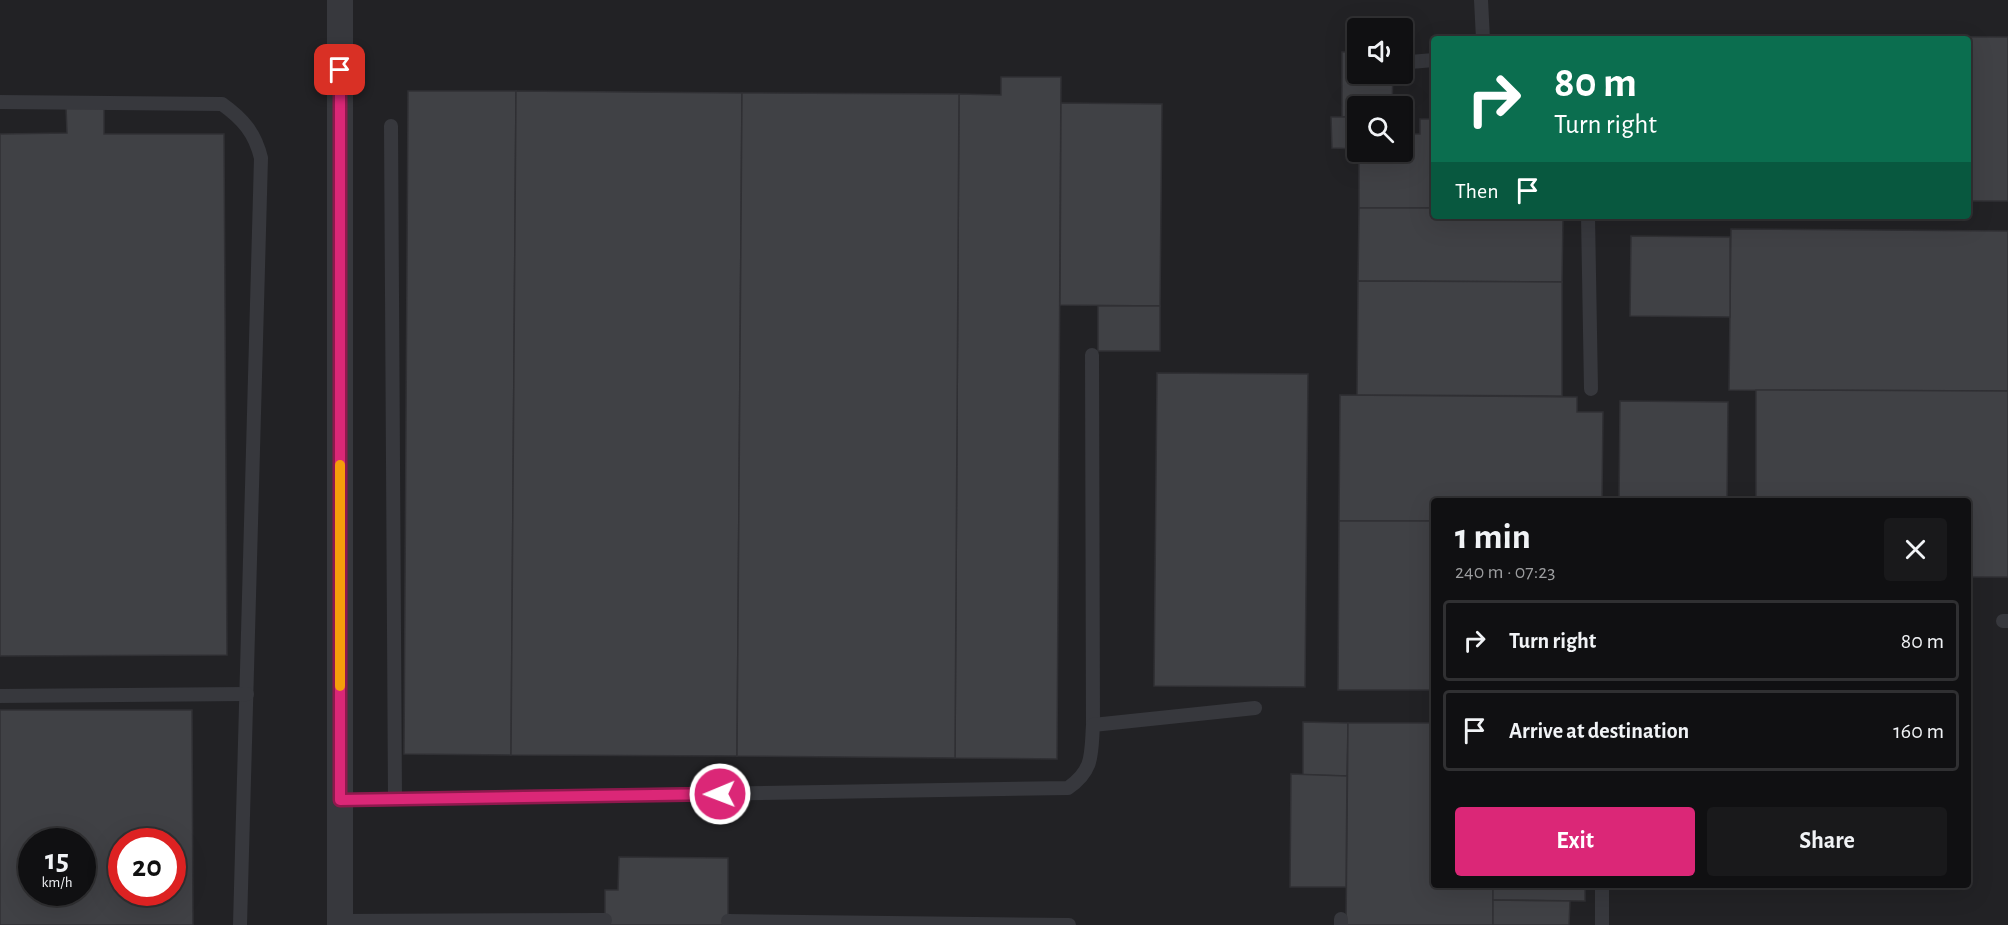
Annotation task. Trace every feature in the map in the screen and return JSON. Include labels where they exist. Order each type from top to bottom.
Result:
[{"type":"street","points":[[340,0],[340,923]]},
{"type":"lane","points":[[1481,0],[1483,36]]},
{"type":"lane","points":[[1413,62],[1431,60]]},
{"type":"lane","points":[[0,102],[222,104],[238,114],[256,140],[261,158],[240,925]]},
{"type":"lane","points":[[391,126],[395,799]]},
{"type":"lane","points":[[1588,219],[1591,389]]},
{"type":"lane","points":[[340,800],[1068,788],[1081,779],[1090,764],[1093,725],[1092,355]]},
{"type":"lane","points":[[0,696],[247,694]]},
{"type":"lane","points":[[1093,725],[1256,708]]},
{"type":"lane","points":[[1602,888],[1602,925]]},
{"type":"lane","points":[[340,923],[605,920]]},
{"type":"lane","points":[[728,921],[1069,925]]},
{"type":"shaded area","points":[[0,0],[2008,0],[2008,925],[0,925]]},
{"type":"building","points":[[1971,37],[2008,37],[2008,201],[1971,201]]},
{"type":"building","points":[[1342,52],[1347,52],[1347,84],[1393,84],[1392,96],[1347,96],[1347,117],[1342,117]]},
{"type":"building","points":[[1001,77],[1061,77],[1057,759],[955,758],[959,94],[1001,95]]},
{"type":"building","points":[[408,91],[516,91],[511,755],[404,754]]},
{"type":"building","points":[[516,91],[742,93],[737,756],[511,755]]},
{"type":"building","points":[[742,93],[959,94],[955,758],[737,756]]},
{"type":"building","points":[[1061,103],[1162,104],[1160,306],[1060,305]]},
{"type":"building","points":[[104,106],[104,134],[224,134],[227,655],[0,656],[0,134],[67,133],[66,107]]},
{"type":"building","points":[[1331,117],[1347,117],[1347,149],[1332,148]]},
{"type":"building","points":[[1420,119],[1431,119],[1431,208],[1359,208],[1359,162],[1413,162],[1413,134],[1420,134]]},
{"type":"building","points":[[1359,208],[1431,208],[1431,219],[1563,219],[1562,282],[1358,281]]},
{"type":"building","points":[[1731,229],[2008,231],[2008,391],[1729,390]]},
{"type":"building","points":[[1631,236],[1730,237],[1730,317],[1630,316]]},
{"type":"building","points":[[1358,281],[1562,282],[1562,396],[1357,395]]},
{"type":"building","points":[[1098,306],[1160,306],[1160,351],[1098,351]]},
{"type":"building","points":[[1157,373],[1308,374],[1305,687],[1154,686]]},
{"type":"building","points":[[1756,390],[2008,391],[2008,577],[1971,577],[1971,498],[1756,498]]},
{"type":"building","points":[[1340,395],[1577,397],[1577,412],[1603,412],[1602,498],[1431,498],[1431,521],[1339,521]]},
{"type":"building","points":[[1620,401],[1728,402],[1727,498],[1619,498]]},
{"type":"building","points":[[1339,521],[1431,521],[1431,690],[1338,690]]},
{"type":"building","points":[[0,710],[192,710],[193,925],[0,925]]},
{"type":"building","points":[[1303,722],[1348,723],[1347,776],[1303,775]]},
{"type":"building","points":[[1348,723],[1431,723],[1431,888],[1493,888],[1493,925],[1346,925]]},
{"type":"building","points":[[1291,774],[1347,776],[1346,887],[1290,887]]},
{"type":"building","points":[[619,857],[728,858],[728,925],[605,925],[605,890],[618,890]]},
{"type":"building","points":[[1493,888],[1585,888],[1585,901],[1493,900]]},
{"type":"building","points":[[1493,900],[1570,901],[1569,925],[1493,925]]},
{"type":"slow traffic","points":[[340,465],[340,686]]},
{"type":"route","points":[[340,70],[340,800],[720,794]]}]
